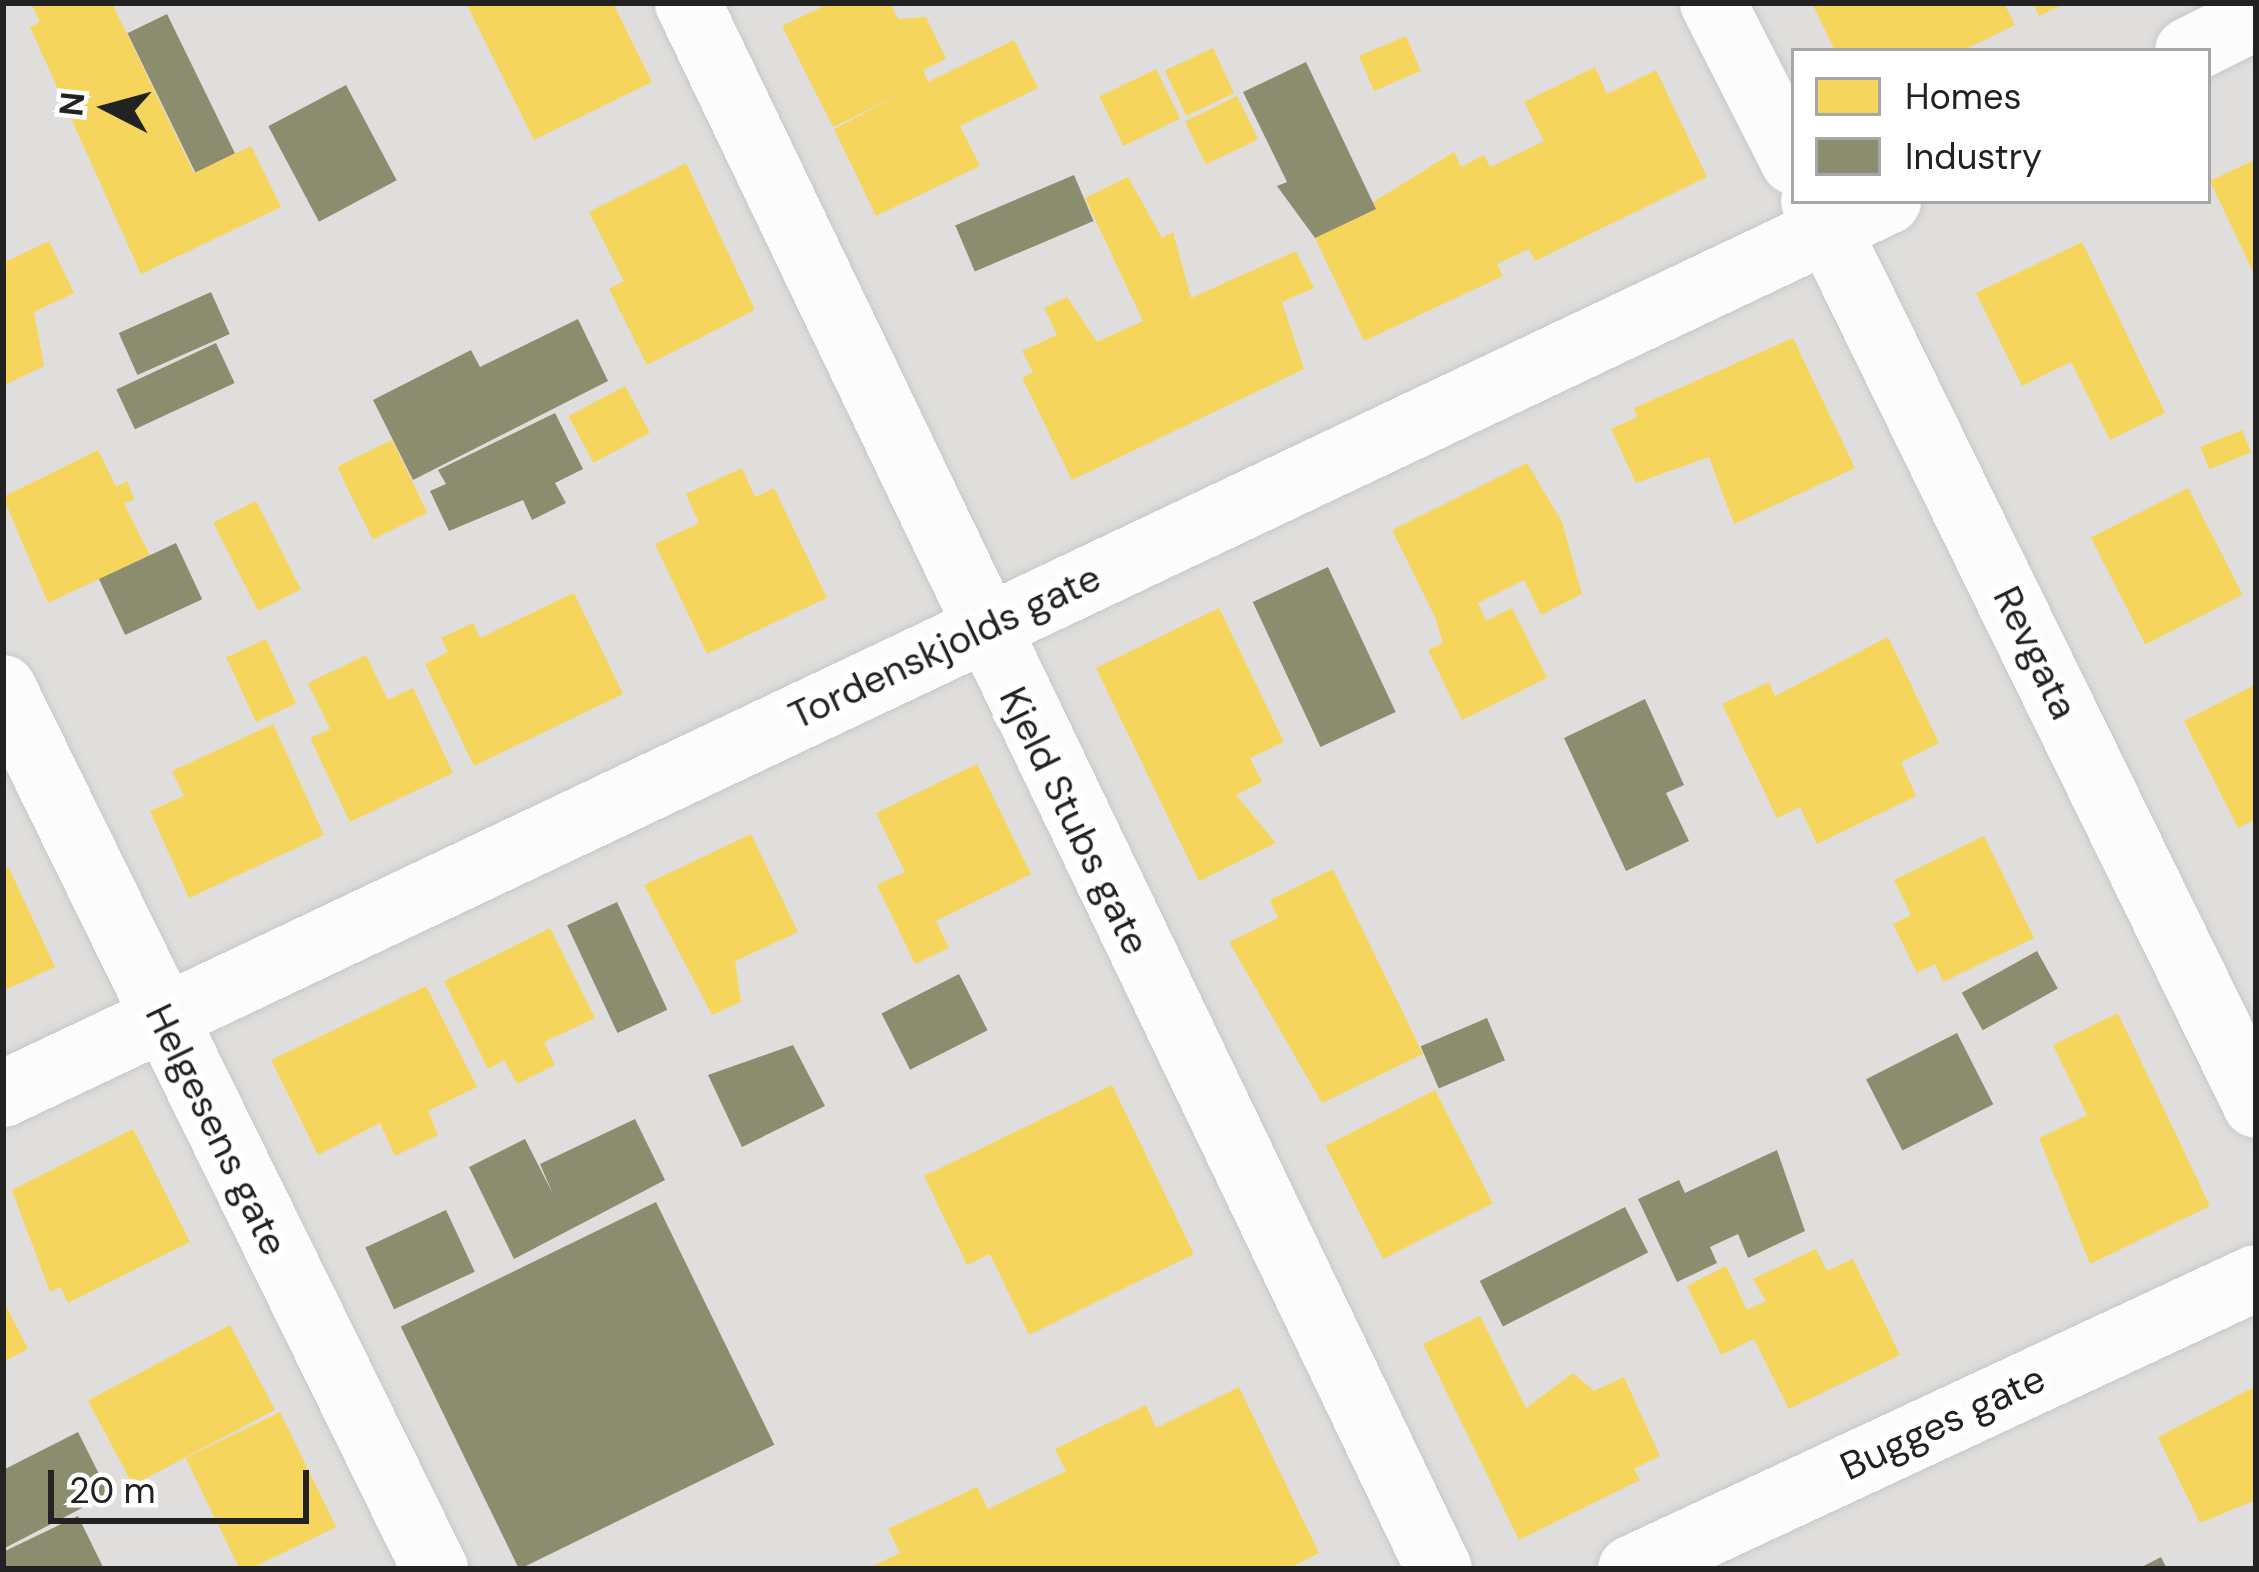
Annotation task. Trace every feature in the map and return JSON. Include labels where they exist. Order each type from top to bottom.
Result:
[{"type":"street","name":"Kjeld Stubs gate","points":[[688,3],[981,630],[1439,1569]]},
{"type":"street","points":[[1713,3],[1791,156]]},
{"type":"street","points":[[2194,48],[2256,17]]},
{"type":"street","name":"Tordenskjolds gate","points":[[3,1094],[981,630],[1821,216],[1875,204]]},
{"type":"street","name":"Revgata","points":[[1821,216],[2256,1105]]},
{"type":"street","name":"Helgesens gate","points":[[3,688],[435,1569]]},
{"type":"street","name":"Bugges gate","points":[[1631,1569],[2256,1277]]},
{"type":"shaded area","points":[[3,3],[2256,3],[2256,1569],[3,1569]]},
{"type":"building: Homes","points":[[31,3],[112,3],[194,173],[251,146],[281,207],[141,274],[30,27],[40,22]]},
{"type":"building: Homes","points":[[466,3],[613,3],[652,82],[534,140]]},
{"type":"building: Homes","points":[[830,3],[890,3],[898,19],[926,17],[946,59],[923,70],[928,82],[1014,40],[1038,88],[960,126],[980,166],[876,216],[834,129],[901,94],[833,127],[782,26]]},
{"type":"building: Homes","points":[[1812,3],[2004,3],[2015,25],[1968,48],[1834,48]]},
{"type":"building: Homes","points":[[2033,3],[2066,3],[2039,16]]},
{"type":"building: Homes","points":[[1406,36],[1421,71],[1374,91],[1359,56]]},
{"type":"building: Homes","points":[[1213,48],[1234,93],[1186,116],[1165,70]]},
{"type":"building: Homes","points":[[1595,67],[1607,94],[1656,70],[1707,177],[1535,261],[1529,249],[1497,264],[1503,276],[1364,341],[1315,238],[1454,152],[1461,167],[1484,155],[1490,167],[1544,141],[1524,102]]},
{"type":"building: Homes","points":[[1156,69],[1180,118],[1123,146],[1099,97]]},
{"type":"building: Homes","points":[[1237,96],[1258,139],[1206,165],[1185,121]]},
{"type":"building: Homes","points":[[2256,159],[2256,278],[2211,183]]},
{"type":"building: Homes","points":[[686,163],[755,310],[647,365],[609,289],[624,281],[589,212]]},
{"type":"building: Homes","points":[[1128,177],[1162,238],[1173,232],[1191,298],[1296,251],[1314,288],[1282,302],[1304,369],[1072,480],[1022,378],[1033,372],[1022,351],[1057,335],[1044,308],[1067,297],[1097,342],[1143,321],[1085,198]]},
{"type":"building: Homes","points":[[49,241],[74,293],[34,312],[44,366],[3,386],[3,263]]},
{"type":"building: Homes","points":[[2082,242],[2165,413],[2110,440],[2071,362],[2022,386],[1976,293]]},
{"type":"building: Homes","points":[[1793,338],[1855,468],[1734,524],[1709,457],[1636,483],[1611,429],[1637,417],[1634,408]]},
{"type":"building: Homes","points":[[625,386],[650,433],[593,463],[568,416]]},
{"type":"building: Homes","points":[[2242,430],[2251,452],[2209,469],[2200,447]]},
{"type":"building: Homes","points":[[392,440],[428,513],[373,540],[337,467]]},
{"type":"building: Homes","points":[[98,450],[116,487],[127,481],[134,499],[124,504],[150,555],[48,603],[3,497]]},
{"type":"building: Homes","points":[[1527,463],[1562,522],[1582,594],[1541,615],[1524,580],[1478,603],[1486,621],[1512,608],[1547,678],[1462,720],[1428,650],[1443,643],[1435,617],[1392,530]]},
{"type":"building: Homes","points":[[742,468],[755,497],[774,488],[827,598],[707,654],[655,544],[699,523],[686,494]]},
{"type":"building: Homes","points":[[2188,488],[2242,595],[2145,644],[2091,537]]},
{"type":"building: Homes","points":[[256,501],[301,589],[258,611],[213,523]]},
{"type":"building: Homes","points":[[574,593],[623,694],[474,766],[425,664],[448,652],[441,638],[473,623],[480,638]]},
{"type":"building: Homes","points":[[1219,608],[1284,742],[1250,758],[1262,782],[1236,795],[1276,843],[1199,881],[1096,668]]},
{"type":"building: Homes","points":[[1888,637],[1939,743],[1901,762],[1916,796],[1817,844],[1800,807],[1777,818],[1722,704],[1769,682],[1775,696]]},
{"type":"building: Homes","points":[[266,639],[296,703],[256,722],[226,658]]},
{"type":"building: Homes","points":[[366,655],[388,700],[413,688],[453,773],[350,822],[310,738],[330,729],[308,683]]},
{"type":"building: Homes","points":[[2256,684],[2256,819],[2238,828],[2184,721]]},
{"type":"building: Homes","points":[[273,724],[324,835],[189,898],[150,811],[184,796],[172,771]]},
{"type":"building: Homes","points":[[977,764],[1031,874],[936,921],[949,948],[915,964],[877,885],[905,872],[876,813]]},
{"type":"building: Homes","points":[[751,834],[798,932],[735,961],[741,1002],[712,1015],[644,885]]},
{"type":"building: Homes","points":[[1984,836],[2034,938],[1943,982],[1935,964],[1917,973],[1893,924],[1911,915],[1894,880]]},
{"type":"building: Homes","points":[[9,868],[55,967],[3,991],[3,870]]},
{"type":"building: Homes","points":[[1333,869],[1423,1054],[1322,1103],[1229,942],[1278,918],[1270,900]]},
{"type":"building: Homes","points":[[550,928],[595,1018],[544,1042],[555,1065],[517,1084],[504,1060],[488,1069],[444,981]]},
{"type":"building: Homes","points":[[426,986],[477,1087],[428,1111],[438,1135],[395,1156],[380,1123],[318,1155],[271,1060]]},
{"type":"building: Homes","points":[[2118,1013],[2210,1206],[2090,1264],[2039,1138],[2087,1115],[2053,1045]]},
{"type":"building: Homes","points":[[1112,1085],[1194,1254],[1029,1335],[990,1254],[967,1265],[924,1176]]},
{"type":"building: Homes","points":[[1435,1090],[1493,1203],[1383,1259],[1325,1146]]},
{"type":"building: Homes","points":[[133,1129],[190,1242],[68,1303],[60,1287],[50,1292],[12,1190]]},
{"type":"building: Homes","points":[[1816,1249],[1827,1271],[1853,1259],[1900,1355],[1789,1409],[1754,1339],[1721,1355],[1687,1286],[1726,1266],[1747,1310],[1766,1301],[1753,1279]]},
{"type":"building: Homes","points":[[3,1300],[28,1349],[3,1362]]},
{"type":"building: Homes","points":[[1480,1316],[1526,1408],[1573,1373],[1594,1391],[1624,1377],[1660,1456],[1634,1469],[1640,1480],[1519,1540],[1423,1344]]},
{"type":"building: Homes","points":[[230,1325],[275,1410],[133,1485],[88,1401]]},
{"type":"building: Homes","points":[[2256,1386],[2256,1500],[2200,1523],[2158,1437]]},
{"type":"building: Homes","points":[[1239,1387],[1319,1553],[1287,1569],[866,1569],[900,1553],[888,1529],[977,1487],[988,1509],[1066,1471],[1055,1449],[1146,1405],[1156,1428]]},
{"type":"building: Homes","points":[[280,1412],[336,1527],[250,1569],[240,1569],[186,1458]]},
{"type":"building: Industry","points":[[167,14],[235,153],[195,173],[127,33]]},
{"type":"building: Industry","points":[[1306,62],[1376,209],[1315,238],[1277,186],[1287,182],[1243,92]]},
{"type":"building: Industry","points":[[346,85],[397,180],[319,222],[268,126]]},
{"type":"building: Industry","points":[[1074,175],[1094,221],[975,271],[955,225]]},
{"type":"building: Industry","points":[[211,292],[230,334],[137,375],[119,333]]},
{"type":"building: Industry","points":[[578,319],[608,381],[413,480],[373,400],[471,350],[480,367]]},
{"type":"building: Industry","points":[[216,343],[235,383],[135,429],[116,389]]},
{"type":"building: Industry","points":[[555,413],[583,469],[555,483],[566,503],[532,520],[523,500],[449,531],[430,491],[446,484],[438,470]]},
{"type":"building: Industry","points":[[176,543],[202,599],[125,635],[99,579]]},
{"type":"building: Industry","points":[[1328,567],[1396,712],[1320,747],[1253,602]]},
{"type":"building: Industry","points":[[1645,699],[1684,785],[1666,793],[1689,841],[1626,871],[1564,738]]},
{"type":"building: Industry","points":[[617,902],[667,1010],[617,1033],[567,925]]},
{"type":"building: Industry","points":[[2037,951],[2058,989],[1983,1030],[1962,993]]},
{"type":"building: Industry","points":[[959,974],[988,1030],[910,1070],[881,1013]]},
{"type":"building: Industry","points":[[1487,1018],[1505,1060],[1439,1088],[1421,1046]]},
{"type":"building: Industry","points":[[1957,1033],[1993,1104],[1902,1151],[1866,1079]]},
{"type":"building: Industry","points":[[793,1045],[825,1106],[742,1147],[708,1075]]},
{"type":"building: Industry","points":[[635,1119],[665,1180],[514,1259],[469,1167],[525,1139],[553,1194],[540,1164]]},
{"type":"building: Industry","points":[[1777,1150],[1805,1231],[1748,1258],[1738,1234],[1710,1247],[1717,1263],[1677,1282],[1638,1199],[1679,1180],[1685,1193]]},
{"type":"building: Industry","points":[[656,1202],[774,1445],[519,1569],[401,1326]]},
{"type":"building: Industry","points":[[1625,1207],[1648,1252],[1503,1326],[1480,1281]]},
{"type":"building: Industry","points":[[446,1210],[475,1272],[394,1309],[365,1248]]},
{"type":"building: Industry","points":[[78,1432],[109,1494],[3,1549],[3,1470]]},
{"type":"building: Industry","points":[[78,1516],[104,1569],[3,1569],[3,1552]]},
{"type":"building: Industry","points":[[2161,1557],[2167,1569],[2138,1569]]}]
